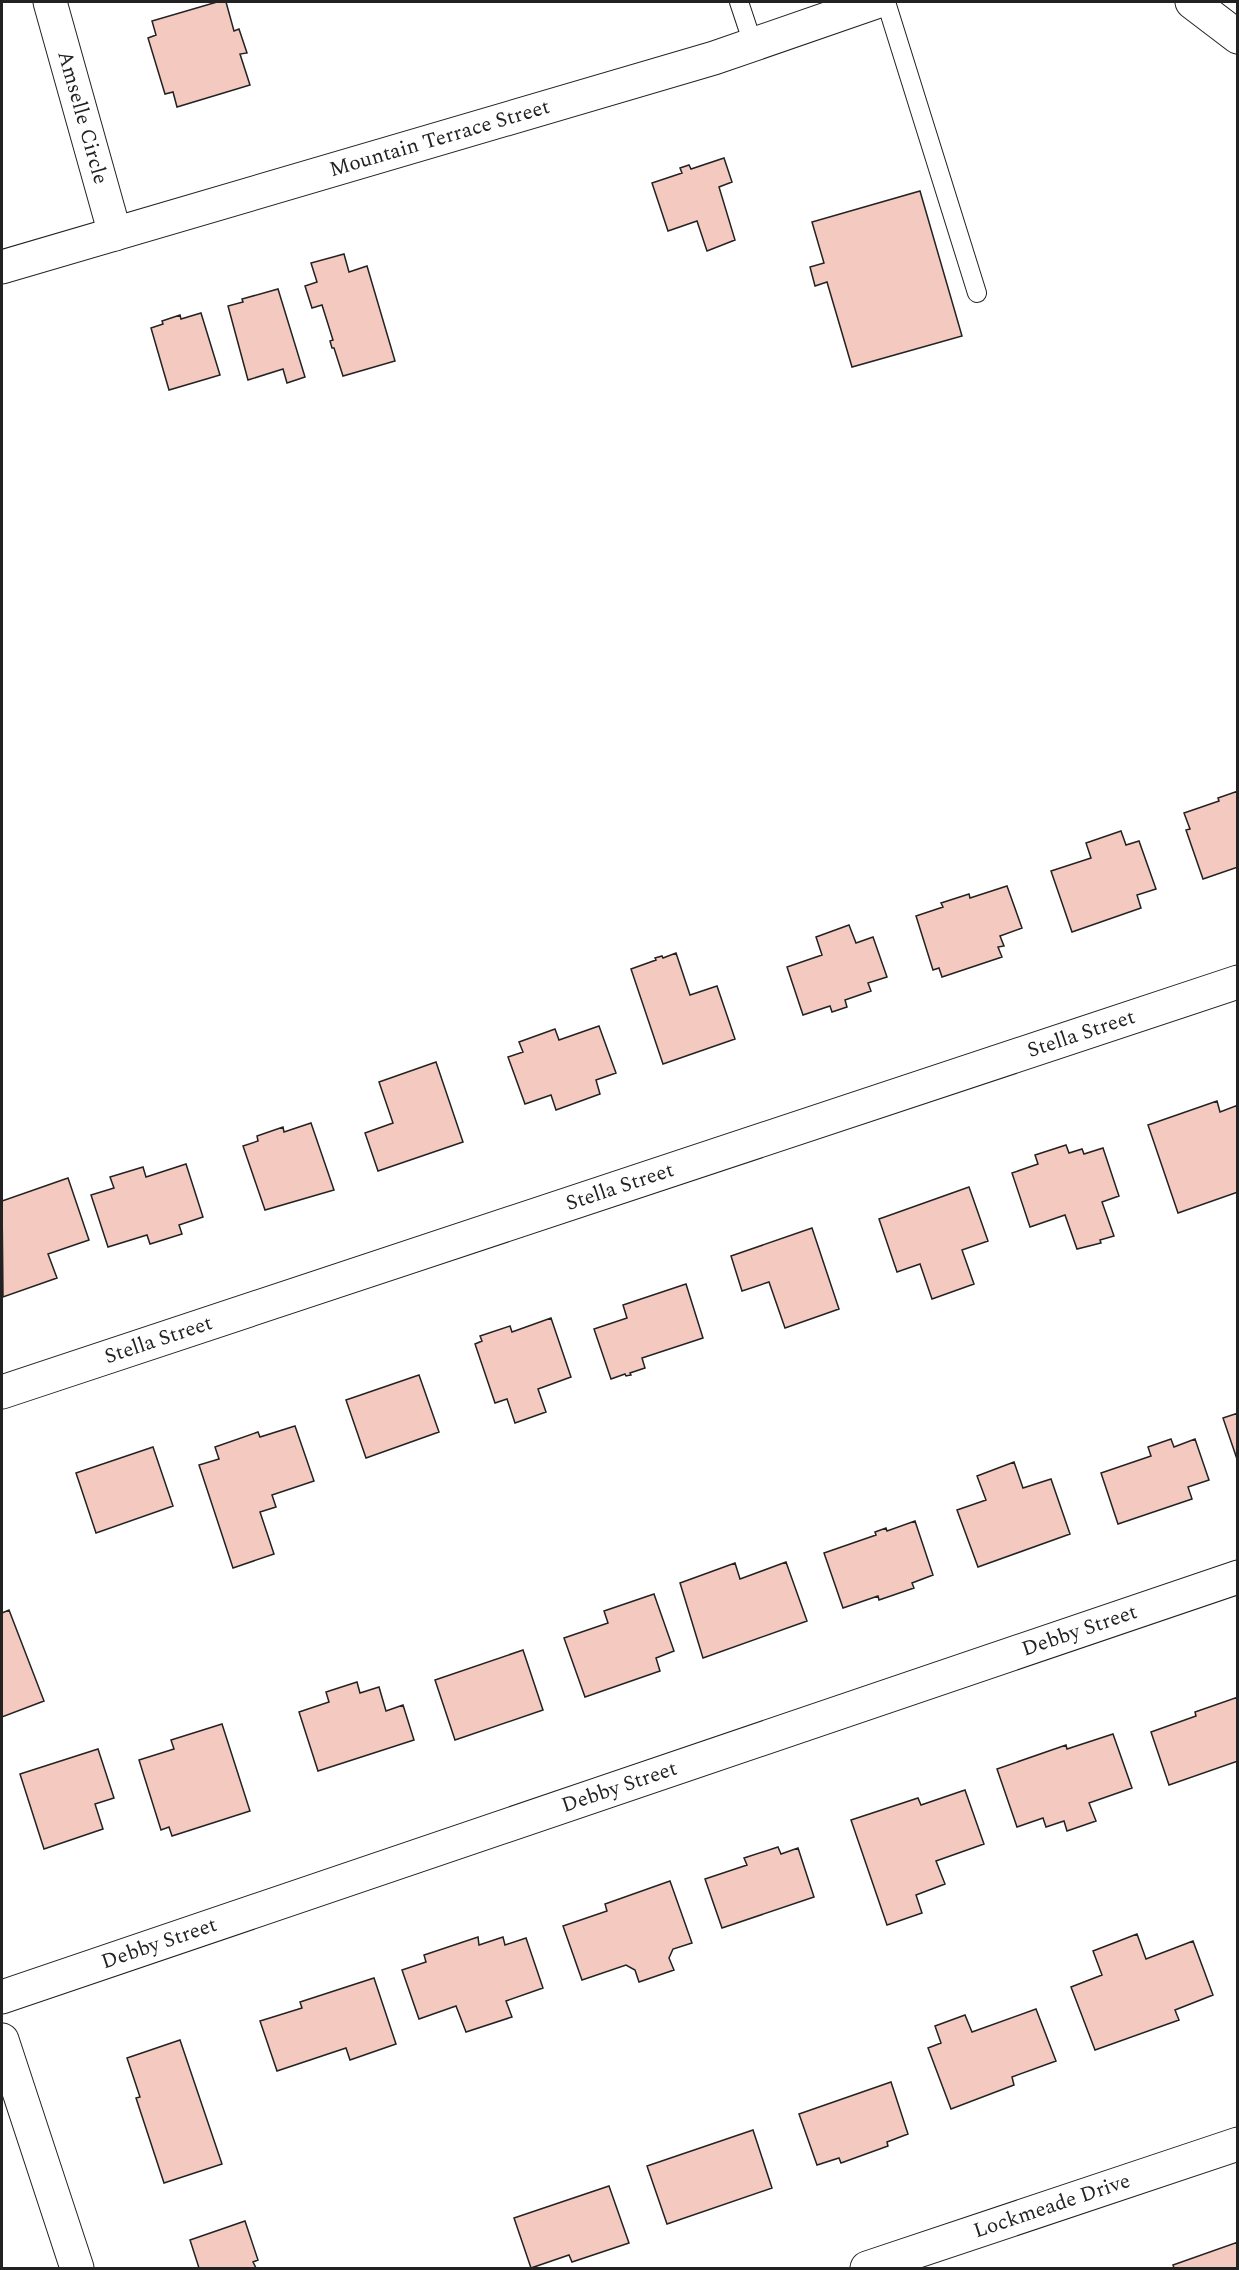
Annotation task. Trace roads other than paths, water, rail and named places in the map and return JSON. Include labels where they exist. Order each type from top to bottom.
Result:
[{"type":"street","name":"Amselle Circle","points":[[50,2],[115,234]]},
{"type":"street","name":"Mountain Terrace Street","points":[[2,267],[714,58],[876,2]]},
{"type":"street","points":[[1192,2],[1238,37]]},
{"type":"street","name":"Stella Street","points":[[2,1392],[1238,982]]},
{"type":"street","name":"Debby Street","points":[[2,1997],[1238,1577]]},
{"type":"street","points":[[2,2040],[77,2268]]},
{"type":"street","name":"Lockmeade Drive","points":[[867,2268],[1238,2144]]},
{"type":"lane","points":[[739,2],[753,44]]},
{"type":"lane","points":[[886,2],[978,293]]}]
